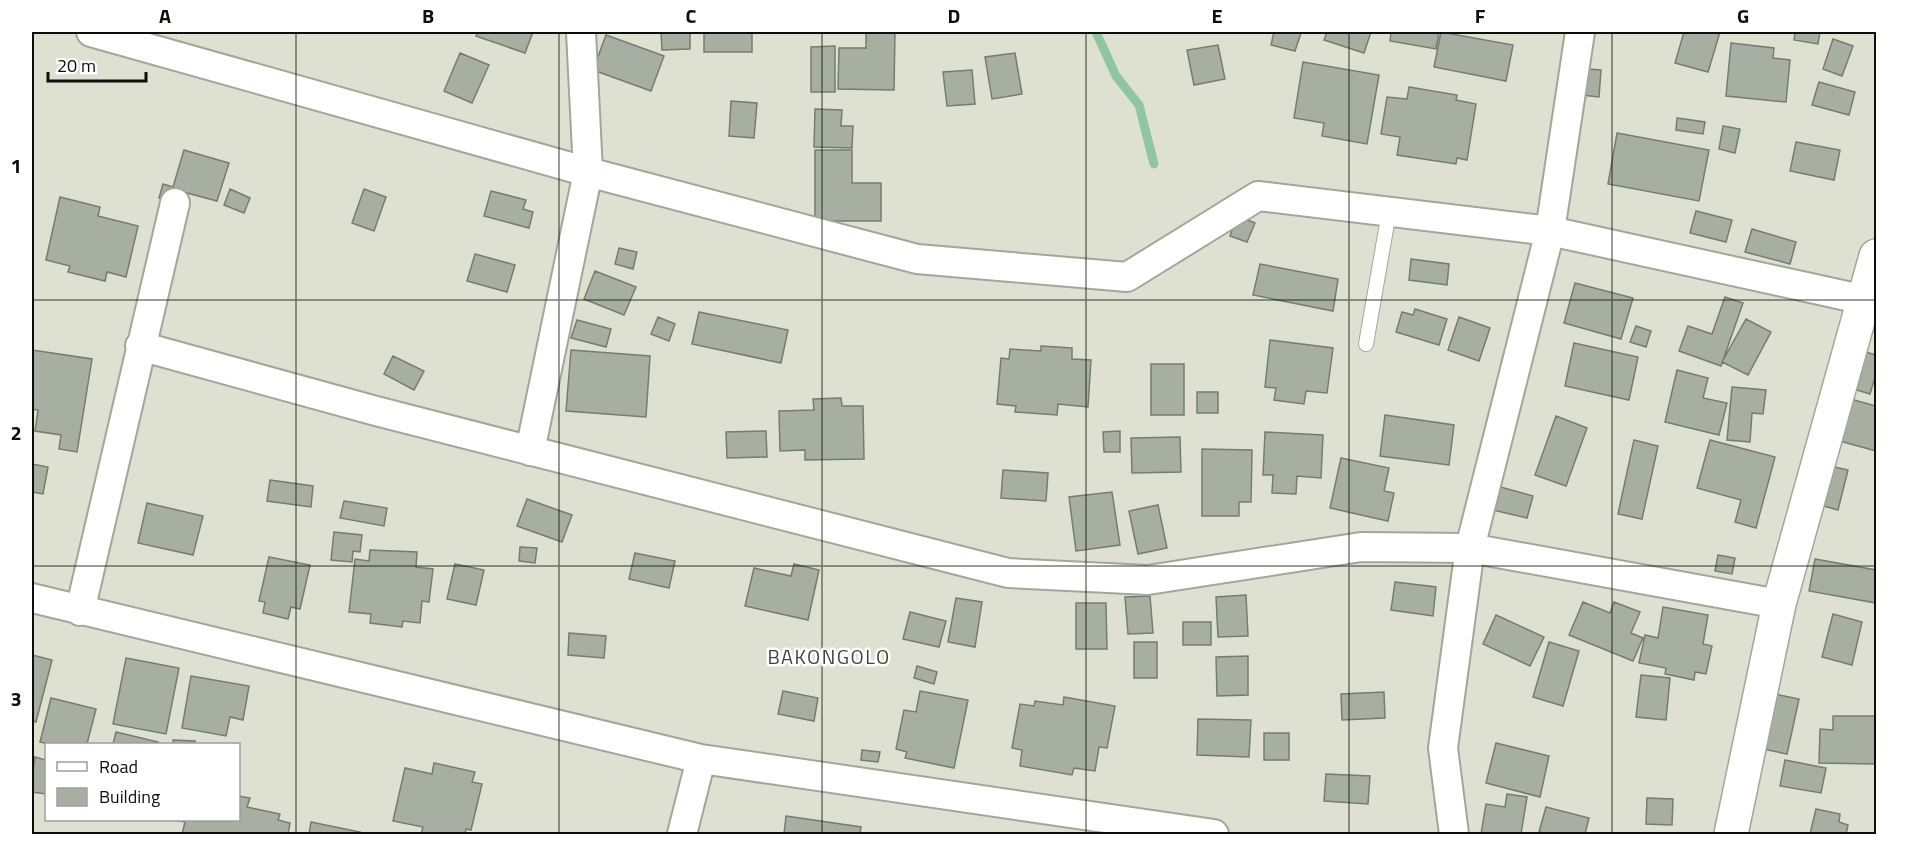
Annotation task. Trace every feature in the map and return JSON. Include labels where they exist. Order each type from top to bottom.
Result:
[{"type":"street","points":[[91,32],[588,172],[917,260],[1127,277],[1258,196],[1550,231],[1869,295]]},
{"type":"street","points":[[530,451],[588,172],[581,32]]},
{"type":"street","points":[[1454,834],[1443,748],[1470,548],[1550,231],[1580,32]]},
{"type":"street","points":[[80,611],[175,203]]},
{"type":"street","points":[[1731,834],[1779,604],[1869,295],[1876,256]]},
{"type":"street","points":[[140,346],[376,411],[1008,573],[1148,580],[1361,547],[1470,548],[1779,604]]},
{"type":"street","points":[[32,598],[701,759],[1214,834]]},
{"type":"street","points":[[682,834],[701,759]]},
{"type":"lane","points":[[1366,344],[1389,212]]},
{"type":"building","points":[[478,32],[533,32],[525,53],[476,36]]},
{"type":"building","points":[[661,32],[690,32],[690,49],[662,50]]},
{"type":"building","points":[[704,32],[752,33],[752,52],[704,52]]},
{"type":"building","points":[[1274,32],[1301,33],[1295,51],[1271,45]]},
{"type":"building","points":[[1327,32],[1371,32],[1364,53],[1324,40]]},
{"type":"building","points":[[1391,32],[1439,32],[1436,49],[1390,41]]},
{"type":"building","points":[[1441,32],[1513,45],[1506,81],[1434,67]]},
{"type":"building","points":[[1684,32],[1720,32],[1708,72],[1675,63]]},
{"type":"building","points":[[1795,32],[1820,32],[1818,44],[1794,40]]},
{"type":"building","points":[[866,33],[895,33],[894,90],[838,89],[839,48],[866,48]]},
{"type":"building","points":[[606,35],[664,56],[651,91],[593,70]]},
{"type":"building","points":[[1833,39],[1853,46],[1842,76],[1823,69]]},
{"type":"building","points":[[1731,43],[1774,48],[1773,58],[1790,60],[1786,102],[1726,96]]},
{"type":"building","points":[[1218,45],[1225,79],[1194,85],[1187,50]]},
{"type":"building","points":[[835,46],[835,92],[811,92],[811,47]]},
{"type":"building","points":[[460,53],[489,65],[472,103],[444,91]]},
{"type":"building","points":[[1015,53],[1022,94],[992,99],[985,57]]},
{"type":"building","points":[[1303,62],[1379,75],[1367,144],[1322,136],[1324,123],[1294,118]]},
{"type":"building","points":[[1575,68],[1601,70],[1599,97],[1573,94]]},
{"type":"building","points":[[972,70],[975,104],[947,106],[943,72]]},
{"type":"building","points":[[1819,82],[1855,92],[1849,115],[1812,105]]},
{"type":"building","points":[[1409,87],[1457,95],[1456,100],[1476,104],[1467,160],[1457,158],[1456,164],[1397,155],[1400,137],[1381,134],[1387,97],[1407,99]]},
{"type":"building","points":[[731,101],[757,103],[754,138],[729,136]]},
{"type":"building","points":[[815,109],[842,110],[841,126],[853,126],[852,148],[814,147]]},
{"type":"building","points":[[1677,118],[1705,122],[1703,134],[1676,130]]},
{"type":"building","points":[[1723,126],[1740,129],[1735,153],[1719,149]]},
{"type":"building","points":[[1617,133],[1709,150],[1699,201],[1608,184]]},
{"type":"building","points":[[1796,142],[1840,150],[1834,180],[1790,171]]},
{"type":"building","points":[[184,150],[229,163],[217,201],[187,193],[183,205],[159,198],[163,184],[173,187]]},
{"type":"building","points":[[815,150],[852,150],[852,183],[881,183],[881,221],[815,221]]},
{"type":"building","points":[[230,189],[250,198],[244,213],[224,205]]},
{"type":"building","points":[[364,189],[386,197],[374,231],[352,223]]},
{"type":"building","points":[[491,191],[526,200],[523,209],[533,212],[529,228],[484,216]]},
{"type":"building","points":[[60,197],[100,207],[98,216],[138,226],[126,277],[107,272],[105,281],[68,272],[70,266],[46,260]]},
{"type":"building","points":[[1696,211],[1732,220],[1726,242],[1690,233]]},
{"type":"building","points":[[1237,216],[1255,223],[1247,242],[1230,236]]},
{"type":"building","points":[[1752,229],[1796,242],[1790,264],[1745,252]]},
{"type":"building","points":[[619,248],[637,252],[633,269],[615,264]]},
{"type":"building","points":[[475,254],[515,265],[507,292],[467,281]]},
{"type":"building","points":[[1411,259],[1449,264],[1447,285],[1409,280]]},
{"type":"building","points":[[1260,264],[1338,279],[1333,311],[1253,295]]},
{"type":"building","points":[[595,271],[636,287],[624,315],[584,299]]},
{"type":"building","points":[[1575,283],[1633,298],[1621,339],[1564,323]]},
{"type":"building","points":[[1725,297],[1743,303],[1721,366],[1679,351],[1688,326],[1712,334]]},
{"type":"building","points":[[1415,309],[1447,319],[1439,345],[1396,332],[1402,312],[1413,315]]},
{"type":"building","points":[[699,312],[788,330],[781,363],[692,344]]},
{"type":"building","points":[[658,317],[675,324],[669,341],[651,334]]},
{"type":"building","points":[[1459,317],[1490,328],[1479,361],[1448,350]]},
{"type":"building","points":[[1746,319],[1771,332],[1748,375],[1722,362]]},
{"type":"building","points":[[577,320],[611,329],[606,347],[571,338]]},
{"type":"building","points":[[1636,326],[1651,331],[1646,347],[1630,342]]},
{"type":"building","points":[[1270,340],[1333,348],[1327,393],[1306,391],[1304,404],[1274,400],[1276,388],[1265,387]]},
{"type":"building","points":[[1574,343],[1638,357],[1629,400],[1565,386]]},
{"type":"building","points":[[1041,346],[1072,348],[1072,359],[1091,360],[1088,407],[1058,404],[1057,415],[1015,412],[1016,406],[997,404],[1001,358],[1009,359],[1010,349],[1041,351]]},
{"type":"building","points":[[1856,349],[1876,355],[1876,374],[1870,394],[1844,386]]},
{"type":"building","points":[[32,350],[92,359],[77,452],[59,449],[61,435],[35,431],[38,410],[32,409]]},
{"type":"building","points":[[571,350],[650,356],[646,417],[566,411]]},
{"type":"building","points":[[393,356],[424,371],[414,390],[384,374]]},
{"type":"building","points":[[1151,364],[1184,364],[1184,415],[1151,415]]},
{"type":"building","points":[[1677,370],[1708,378],[1703,398],[1727,403],[1719,435],[1665,422]]},
{"type":"building","points":[[1732,387],[1766,390],[1763,414],[1752,413],[1750,442],[1727,440]]},
{"type":"building","points":[[1197,392],[1218,392],[1218,413],[1197,413]]},
{"type":"building","points":[[841,398],[842,406],[863,406],[864,459],[805,460],[805,450],[780,451],[779,411],[814,410],[813,399]]},
{"type":"building","points":[[1847,398],[1876,406],[1876,451],[1836,440]]},
{"type":"building","points":[[1385,415],[1454,425],[1449,465],[1380,456]]},
{"type":"building","points":[[1556,416],[1587,428],[1566,486],[1535,475]]},
{"type":"building","points":[[766,431],[767,457],[727,458],[726,432]]},
{"type":"building","points":[[1120,431],[1120,452],[1104,452],[1103,432]]},
{"type":"building","points":[[1265,432],[1323,435],[1321,478],[1297,476],[1296,494],[1272,493],[1273,475],[1263,475]]},
{"type":"building","points":[[1180,437],[1181,472],[1132,473],[1131,438]]},
{"type":"building","points":[[1634,440],[1658,446],[1642,519],[1618,514]]},
{"type":"building","points":[[1710,440],[1775,457],[1756,528],[1735,522],[1741,500],[1697,488]]},
{"type":"building","points":[[1202,449],[1252,450],[1251,502],[1239,502],[1239,516],[1202,516]]},
{"type":"building","points":[[1341,458],[1389,468],[1384,491],[1394,493],[1388,521],[1330,508]]},
{"type":"building","points":[[32,464],[48,467],[43,494],[32,492]]},
{"type":"building","points":[[1830,466],[1848,470],[1838,510],[1820,505]]},
{"type":"building","points":[[1003,470],[1048,473],[1046,501],[1001,498]]},
{"type":"building","points":[[270,480],[313,486],[311,507],[267,501]]},
{"type":"building","points":[[1486,483],[1533,496],[1527,518],[1480,507]]},
{"type":"building","points":[[1112,492],[1120,545],[1076,551],[1069,497]]},
{"type":"building","points":[[527,499],[572,515],[562,542],[517,526]]},
{"type":"building","points":[[344,501],[387,508],[384,526],[340,518]]},
{"type":"building","points":[[147,503],[203,516],[193,555],[138,543]]},
{"type":"building","points":[[1158,505],[1167,548],[1138,554],[1129,511]]},
{"type":"building","points":[[334,532],[362,535],[360,552],[353,551],[352,562],[331,560]]},
{"type":"building","points":[[520,547],[537,548],[535,563],[519,561]]},
{"type":"building","points":[[370,550],[417,552],[416,567],[433,569],[429,602],[422,601],[420,623],[403,621],[402,627],[370,623],[371,614],[349,612],[355,559],[369,561]]},
{"type":"building","points":[[635,553],[675,561],[669,588],[629,579]]},
{"type":"building","points":[[1718,555],[1735,558],[1732,574],[1715,571]]},
{"type":"building","points":[[269,557],[310,565],[300,609],[291,607],[288,619],[263,613],[265,602],[259,601]]},
{"type":"building","points":[[1815,559],[1876,570],[1876,603],[1809,591]]},
{"type":"building","points":[[455,564],[484,570],[476,605],[447,599]]},
{"type":"building","points":[[794,564],[819,570],[808,620],[745,606],[754,568],[791,576]]},
{"type":"building","points":[[1395,582],[1436,587],[1433,616],[1391,610]]},
{"type":"building","points":[[1246,595],[1248,636],[1218,637],[1216,597]]},
{"type":"building","points":[[1150,596],[1153,633],[1128,634],[1125,597]]},
{"type":"building","points":[[956,598],[982,602],[975,647],[948,642]]},
{"type":"building","points":[[1583,602],[1610,613],[1614,602],[1640,612],[1631,633],[1643,638],[1633,661],[1569,635]]},
{"type":"building","points":[[1076,603],[1106,603],[1107,649],[1076,649]]},
{"type":"building","points":[[1663,607],[1708,615],[1703,644],[1712,646],[1706,674],[1695,672],[1694,680],[1665,674],[1666,668],[1639,663],[1645,635],[1658,638]]},
{"type":"building","points":[[910,612],[946,621],[939,647],[903,639]]},
{"type":"building","points":[[1833,614],[1862,622],[1852,665],[1822,657]]},
{"type":"building","points":[[1496,615],[1544,637],[1530,666],[1483,644]]},
{"type":"building","points":[[1183,622],[1211,622],[1211,645],[1183,645]]},
{"type":"building","points":[[569,633],[606,636],[604,658],[568,655]]},
{"type":"building","points":[[1134,642],[1157,642],[1157,678],[1134,678]]},
{"type":"building","points":[[1549,642],[1579,651],[1563,706],[1533,697]]},
{"type":"building","points":[[32,655],[52,660],[36,722],[32,721]]},
{"type":"building","points":[[1248,656],[1248,695],[1217,696],[1216,657]]},
{"type":"building","points":[[126,658],[179,668],[166,734],[113,724]]},
{"type":"building","points":[[917,666],[937,672],[934,684],[914,678]]},
{"type":"building","points":[[1641,675],[1670,678],[1666,720],[1636,717]]},
{"type":"building","points":[[191,676],[249,686],[243,720],[230,717],[226,736],[182,728]]},
{"type":"building","points":[[783,691],[818,698],[814,721],[778,714]]},
{"type":"building","points":[[920,691],[968,700],[954,768],[905,758],[907,752],[896,749],[904,710],[916,712]]},
{"type":"building","points":[[1384,692],[1385,718],[1342,720],[1341,694]]},
{"type":"building","points":[[1765,692],[1799,699],[1787,754],[1753,747]]},
{"type":"building","points":[[1064,697],[1115,706],[1107,748],[1099,747],[1095,771],[1074,768],[1072,775],[1020,766],[1022,750],[1012,748],[1020,704],[1034,706],[1035,701],[1063,705]]},
{"type":"building","points":[[51,698],[96,709],[87,743],[40,742]]},
{"type":"building","points":[[1833,716],[1876,716],[1876,764],[1819,763],[1820,729],[1833,730]]},
{"type":"building","points":[[1198,719],[1251,720],[1249,757],[1197,755]]},
{"type":"building","points":[[116,732],[158,742],[158,743],[113,743]]},
{"type":"building","points":[[1264,733],[1289,733],[1289,760],[1264,760]]},
{"type":"building","points":[[173,740],[195,741],[195,743],[173,743]]},
{"type":"building","points":[[1496,743],[1549,756],[1540,797],[1486,783]]},
{"type":"building","points":[[862,750],[880,752],[878,762],[861,760]]},
{"type":"building","points":[[35,757],[45,760],[45,794],[32,792]]},
{"type":"building","points":[[1785,760],[1826,768],[1821,793],[1780,786]]},
{"type":"building","points":[[434,763],[475,772],[472,782],[482,784],[471,830],[466,829],[465,834],[421,834],[423,827],[393,821],[405,768],[432,774]]},
{"type":"building","points":[[1326,774],[1370,776],[1368,804],[1324,801]]},
{"type":"building","points":[[1507,794],[1527,797],[1521,834],[1481,834],[1486,804],[1505,807]]},
{"type":"building","points":[[240,796],[250,798],[247,807],[280,814],[278,820],[290,823],[288,834],[182,834],[185,822],[180,821],[240,821]]},
{"type":"building","points":[[1647,798],[1673,799],[1672,825],[1646,824]]},
{"type":"building","points":[[1546,807],[1589,818],[1585,834],[1539,832]]},
{"type":"building","points":[[1816,809],[1840,814],[1839,822],[1848,825],[1846,834],[1810,834]]},
{"type":"building","points":[[786,816],[861,827],[860,834],[784,834]]},
{"type":"building","points":[[311,822],[360,832],[359,834],[309,834]]},
{"type":"waterway","points":[[1096,32],[1116,76],[1139,105],[1154,164]]},
{"type":"district","name":"BAKONGOLO","points":[[829,656]]}]
